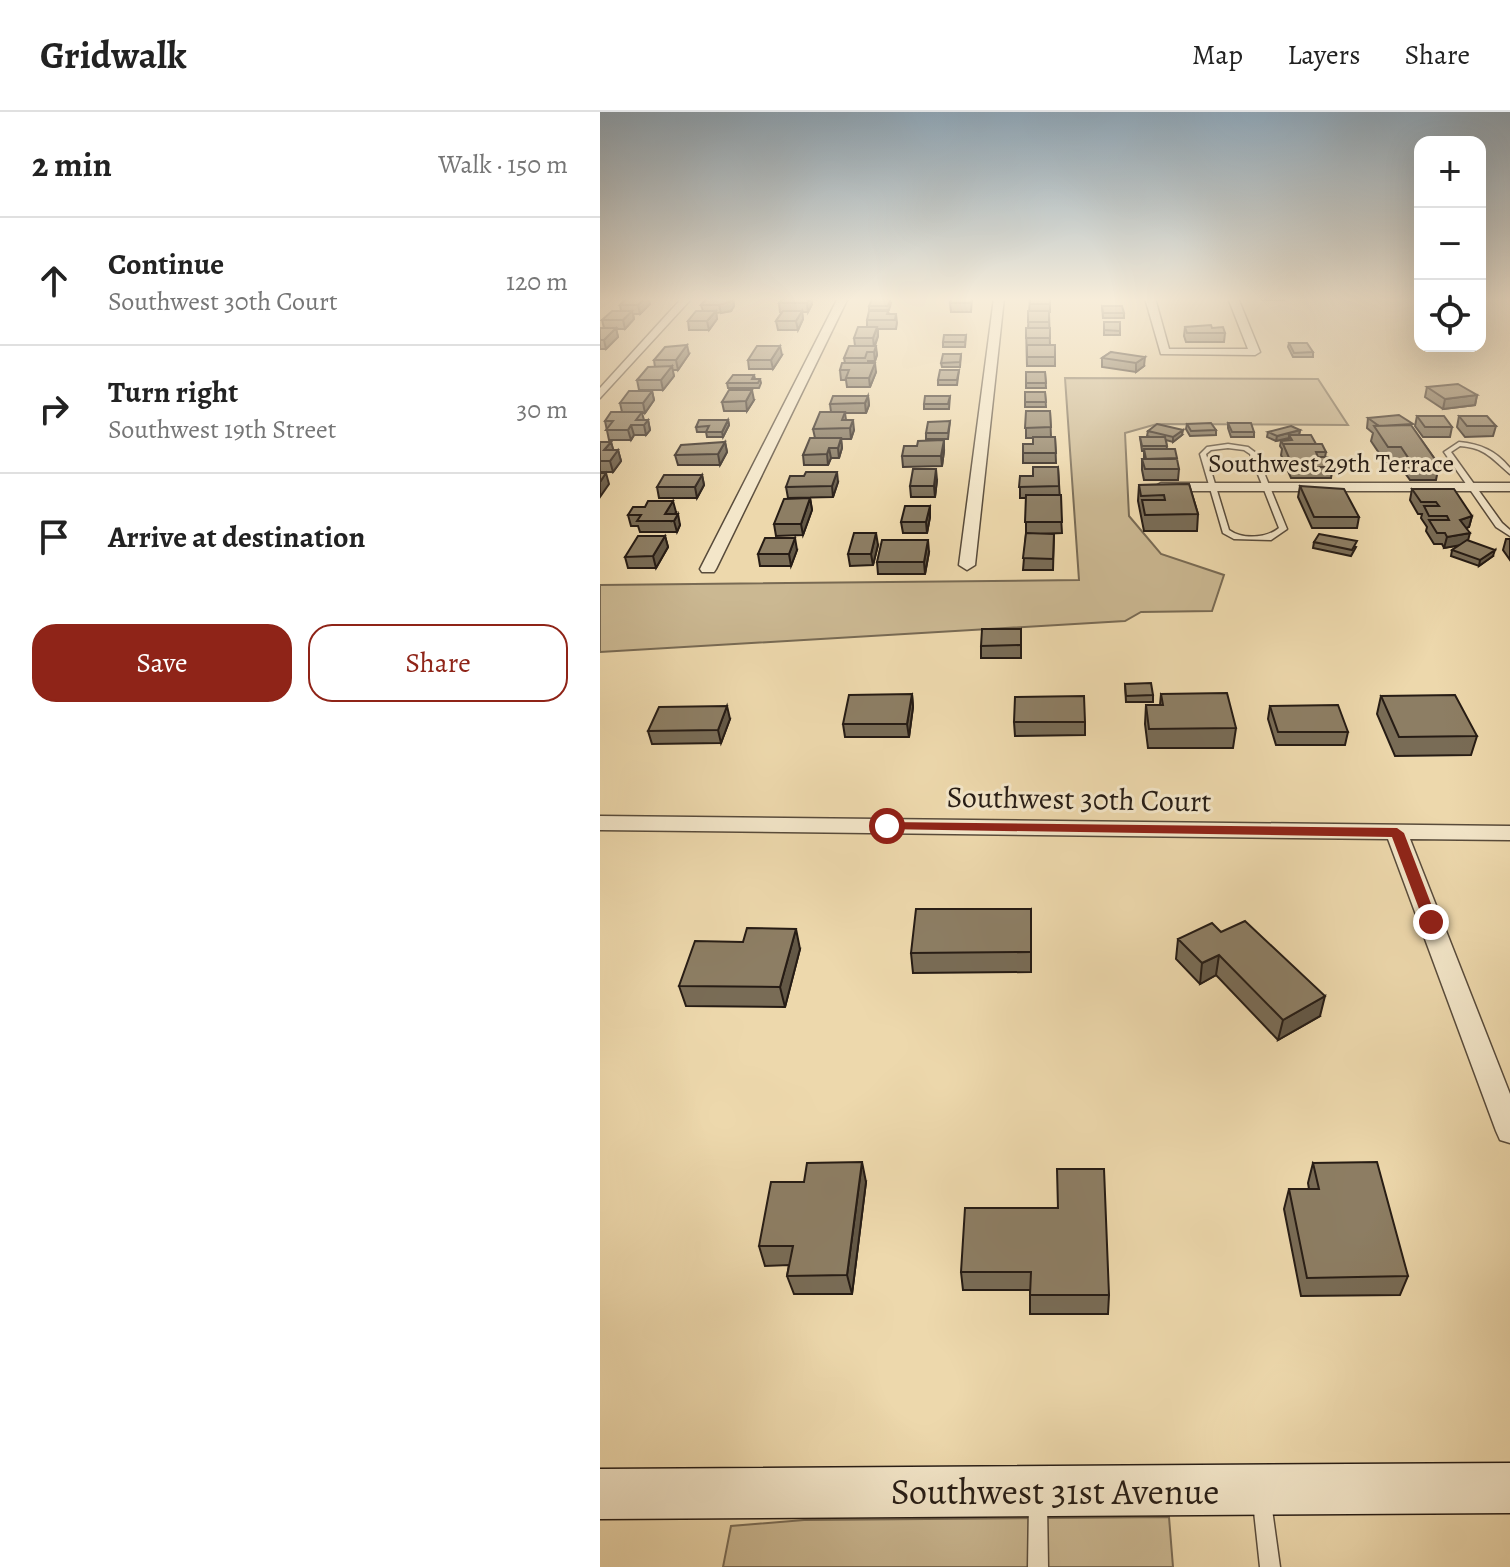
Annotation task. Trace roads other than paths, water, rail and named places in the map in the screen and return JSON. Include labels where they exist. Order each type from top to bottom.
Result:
[{"type":"street","points":[[600,395],[626,366]]},
{"type":"street","points":[[708,569],[809,366]]},
{"type":"street","points":[[967,565],[991,366]]},
{"type":"street","name":"Southwest 29th Terrace","points":[[1151,487],[1510,487]]},
{"type":"street","name":"Southwest 30th Court","points":[[600,823],[1510,833]]},
{"type":"street","points":[[1397,833],[1510,1131]]},
{"type":"street","name":"Southwest 31st Avenue","points":[[600,1494],[1510,1488]]},
{"type":"lane","points":[[1510,472],[1489,450],[1469,444],[1452,447],[1447,452],[1499,525],[1510,534]]},
{"type":"lane","points":[[1209,448],[1246,448],[1253,453],[1268,487],[1283,529],[1271,538],[1234,537],[1226,531],[1203,454],[1209,448]]},
{"type":"lane","points":[[1260,1489],[1270,1567]]},
{"type":"lane","points":[[1038,1490],[1038,1567]]}]
